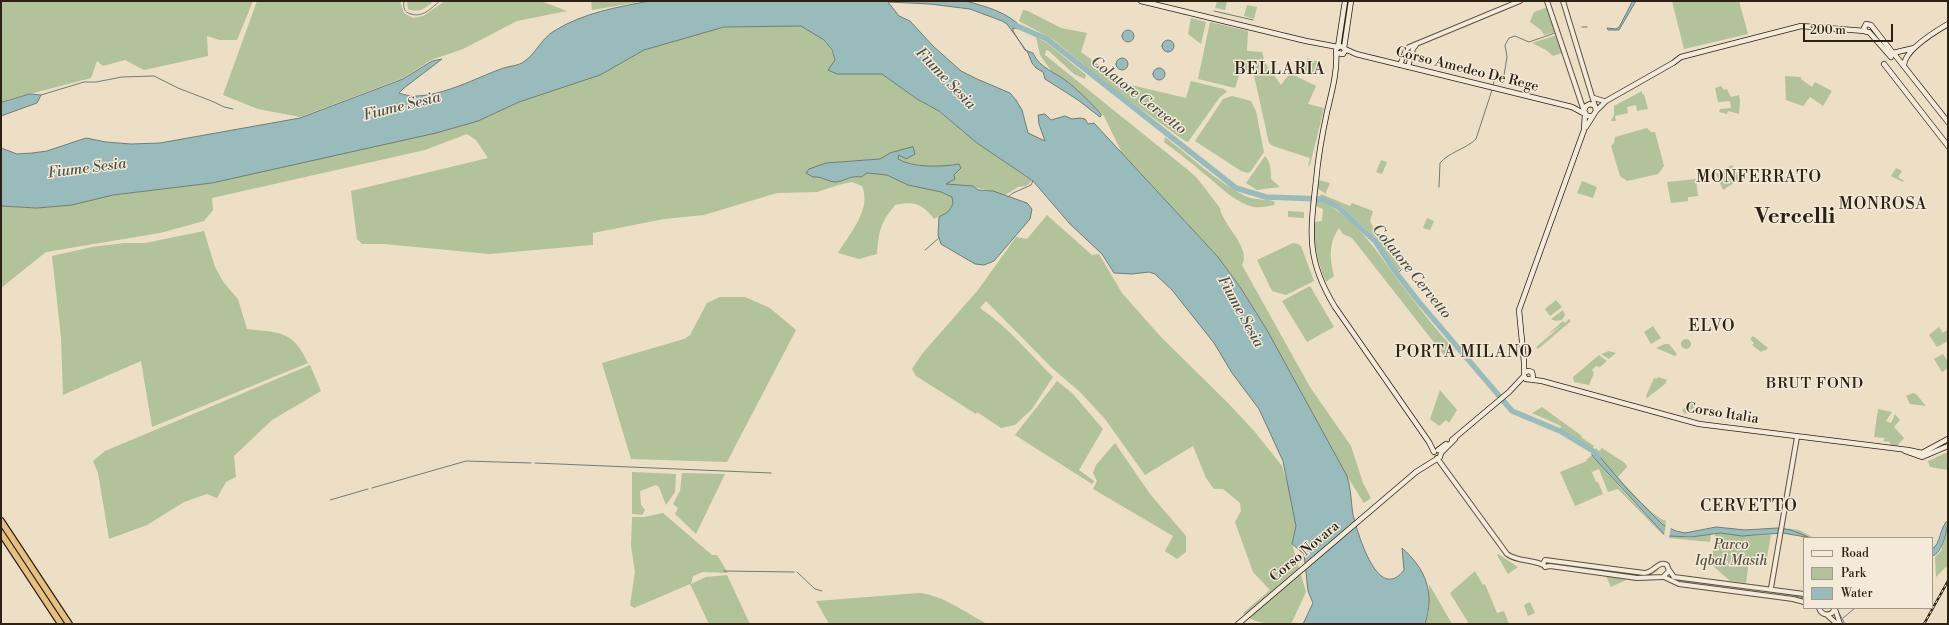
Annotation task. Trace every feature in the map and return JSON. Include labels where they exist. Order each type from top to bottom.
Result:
[{"type":"highway","points":[[1,521],[69,624]]},
{"type":"highway","points":[[1,533],[61,624]]},
{"type":"main road","points":[[1141,1],[1344,51]]},
{"type":"main road","points":[[1336,72],[1337,50],[1345,1]]},
{"type":"main road","points":[[1351,1],[1344,51],[1336,72],[1317,161],[1310,230],[1312,249],[1316,266],[1330,299],[1437,454]]},
{"type":"main road","points":[[1904,65],[1905,60],[1917,47],[1937,30],[1948,24]]},
{"type":"main road","points":[[1584,130],[1584,110],[1588,105],[1595,106],[1605,101],[1681,57],[1769,33],[1806,25],[1868,30],[1904,65],[1948,122]]},
{"type":"main road","points":[[1917,47],[1893,55],[1886,63],[1948,146]]},
{"type":"main road","points":[[1337,50],[1344,51]]},
{"type":"main road","name":"Corso Amedeo De Rege","points":[[1344,51],[1584,110]]},
{"type":"main road","points":[[1528,376],[1524,362],[1519,315],[1520,305],[1584,130],[1592,116],[1595,106]]},
{"type":"main road","points":[[1584,110],[1592,116]]},
{"type":"main road","name":"Corso Italia","points":[[1528,376],[1699,424],[1902,449]]},
{"type":"main road","name":"Corso Novara","points":[[1238,624],[1528,376]]},
{"type":"main road","points":[[1902,449],[1922,453],[1948,439]]},
{"type":"main road","points":[[1902,449],[1922,456],[1948,446]]},
{"type":"street","points":[[1400,65],[1406,50],[1418,43],[1520,1]]},
{"type":"street","points":[[1547,1],[1584,110]]},
{"type":"street","points":[[1563,1],[1594,98],[1595,106]]},
{"type":"street","points":[[1408,67],[1413,49],[1418,43]]},
{"type":"street","points":[[1594,98],[1605,101]]},
{"type":"street","points":[[1573,107],[1581,102]]},
{"type":"street","points":[[1771,588],[1797,437]]},
{"type":"street","points":[[1437,454],[1504,552],[1514,558],[1534,562],[1550,562],[1550,566],[1637,578],[1662,577],[1668,574],[1668,568]]},
{"type":"street","points":[[1544,562],[1644,573],[1652,572],[1658,565],[1662,564],[1668,568],[1674,577],[1771,588],[1803,594]]},
{"type":"street","points":[[1655,569],[1656,574],[1679,584],[1793,598],[1803,602]]},
{"type":"street","points":[[1818,609],[1838,624]]},
{"type":"street","points":[[1826,615],[1832,613],[1834,609]]},
{"type":"street","points":[[1835,609],[1838,624]]},
{"type":"green space","points":[[1,1],[253,1],[237,40],[220,40],[207,36],[208,56],[144,70],[125,60],[103,66],[97,61],[91,78],[1,103]]},
{"type":"green space","points":[[257,1],[400,1],[404,13],[413,18],[423,16],[445,1],[541,1],[567,11],[517,21],[463,49],[431,60],[403,78],[300,117],[258,109],[223,95]]},
{"type":"green space","points":[[407,1],[434,1],[425,8],[416,11],[408,9]]},
{"type":"green space","points":[[591,1],[645,1],[592,10]]},
{"type":"green space","points":[[1217,1],[1227,1],[1225,10],[1215,8]]},
{"type":"green space","points":[[1672,1],[1739,1],[1748,34],[1684,49]]},
{"type":"green space","points":[[1247,5],[1257,7],[1254,19],[1244,16]]},
{"type":"green space","points":[[1548,7],[1556,32],[1544,35],[1541,30],[1530,22],[1534,12]]},
{"type":"green space","points":[[1023,10],[1028,11],[1061,28],[1087,33],[1081,52],[1111,74],[1118,82],[1186,98],[1191,81],[1224,89],[1227,92],[1220,97],[1188,142],[1185,141],[1116,91],[1054,40],[1019,21]]},
{"type":"green space","points":[[1191,18],[1206,22],[1201,44],[1188,34]]},
{"type":"green space","points":[[1210,22],[1248,31],[1247,51],[1262,52],[1265,63],[1281,85],[1290,73],[1316,86],[1308,104],[1324,108],[1310,165],[1308,166],[1310,158],[1273,146],[1269,143],[1253,71],[1241,70],[1235,88],[1198,79]]},
{"type":"green space","points":[[801,26],[822,39],[830,48],[835,60],[829,70],[837,74],[882,74],[917,99],[939,111],[977,143],[1032,181],[1026,186],[1018,187],[1004,196],[983,189],[945,184],[959,165],[919,165],[904,162],[898,159],[899,155],[915,155],[890,153],[880,159],[826,163],[818,176],[836,182],[867,173],[887,175],[908,185],[941,192],[952,197],[953,204],[948,212],[934,219],[917,204],[907,203],[895,205],[886,217],[881,228],[877,254],[859,259],[838,253],[854,229],[862,212],[864,203],[862,186],[852,182],[817,192],[777,193],[704,215],[664,219],[593,233],[593,245],[490,254],[384,244],[362,244],[357,239],[351,191],[488,158],[476,140],[467,134],[425,150],[212,198],[213,210],[204,221],[160,233],[46,252],[1,288],[1,206],[37,208],[72,205],[113,195],[212,183],[478,121],[519,102],[600,75],[644,50],[724,27]]},
{"type":"green space","points":[[1557,35],[1562,53],[1553,56],[1546,50],[1532,43]]},
{"type":"green space","points":[[1036,37],[1047,43],[1086,75],[1085,79],[1074,74],[1049,51],[1046,50],[1045,55],[1188,170],[1197,178],[1220,208],[1225,221],[1240,243],[1244,258],[1242,265],[1310,387],[1351,446],[1363,483],[1371,498],[1364,503],[1340,465],[1267,330],[1240,287],[1218,257],[1122,153],[1104,116],[1068,83],[1052,72],[1040,55]]},
{"type":"green space","points":[[1307,58],[1319,62],[1317,76],[1304,70]]},
{"type":"green space","points":[[1785,76],[1801,77],[1801,79],[1812,87],[1815,82],[1832,91],[1823,106],[1810,97],[1803,106],[1786,100]]},
{"type":"green space","points":[[1721,86],[1724,90],[1727,89],[1731,97],[1739,95],[1739,114],[1728,111],[1727,114],[1719,112],[1720,109],[1731,108],[1730,101],[1718,102],[1715,88]]},
{"type":"green space","points":[[1642,91],[1648,109],[1637,111],[1636,105],[1627,107],[1628,113],[1615,116],[1616,121],[1611,121],[1614,115],[1614,106]]},
{"type":"green space","points":[[1232,96],[1251,101],[1256,111],[1264,152],[1248,173],[1241,171],[1195,141],[1223,99]]},
{"type":"green space","points":[[1647,128],[1651,132],[1655,132],[1664,166],[1658,174],[1627,181],[1620,176],[1611,146],[1614,143],[1615,137]]},
{"type":"green space","points":[[1165,137],[1234,190],[1249,198],[1275,202],[1274,205],[1254,207],[1236,199],[1164,142]]},
{"type":"green space","points":[[1265,156],[1270,164],[1271,179],[1280,187],[1257,190],[1246,183]]},
{"type":"green space","points":[[1381,160],[1387,162],[1382,174],[1376,172]]},
{"type":"green space","points":[[1732,165],[1740,179],[1723,190],[1716,174]]},
{"type":"green space","points":[[1896,168],[1902,171],[1898,177],[1904,181],[1903,182],[1891,176]]},
{"type":"green space","points":[[1696,179],[1698,196],[1688,197],[1688,201],[1671,203],[1667,182]]},
{"type":"green space","points":[[1319,180],[1330,183],[1326,194],[1317,188]]},
{"type":"green space","points":[[1582,181],[1597,187],[1593,198],[1577,193]]},
{"type":"green space","points":[[1321,194],[1350,206],[1352,203],[1373,211],[1370,221],[1379,238],[1401,268],[1397,272],[1376,238],[1342,207],[1320,196]]},
{"type":"green space","points":[[1317,200],[1343,215],[1374,247],[1420,309],[1455,350],[1447,359],[1352,238],[1343,234],[1339,228],[1333,240],[1331,252],[1334,276],[1326,282],[1318,260],[1314,237],[1314,222],[1322,221],[1323,209],[1316,206]]},
{"type":"green space","points":[[1288,211],[1304,212],[1304,218],[1288,217]]},
{"type":"green space","points":[[1047,215],[1092,255],[1099,254],[1122,293],[1161,337],[1230,405],[1255,432],[1282,466],[1289,488],[1296,526],[1292,544],[1306,592],[1291,624],[1271,624],[1258,622],[1247,617],[1243,613],[1270,590],[1253,572],[1235,522],[1241,511],[1240,503],[1223,489],[1214,489],[1206,478],[1193,446],[1145,475],[1105,419],[1080,392],[1052,368],[986,301],[980,308],[1000,323],[1053,377],[1032,409],[1015,425],[1001,428],[916,376],[912,369],[922,354],[978,290],[1016,237],[1027,239]]},
{"type":"green space","points":[[1427,218],[1434,221],[1430,230],[1423,228]]},
{"type":"green space","points":[[204,231],[215,267],[224,283],[238,299],[247,329],[268,331],[284,335],[297,344],[308,363],[152,427],[141,361],[63,395],[61,337],[52,256],[92,247],[124,243],[145,243]]},
{"type":"green space","points":[[1293,243],[1301,246],[1314,281],[1286,295],[1272,291],[1257,260]]},
{"type":"green space","points":[[1310,286],[1334,327],[1307,342],[1282,301]]},
{"type":"green space","points":[[720,297],[745,297],[770,308],[796,330],[727,462],[631,459],[602,363],[684,339],[690,335],[707,303]]},
{"type":"green space","points":[[1556,300],[1562,307],[1550,316],[1545,309]]},
{"type":"green space","points":[[1563,310],[1565,315],[1562,320],[1556,321],[1551,319]]},
{"type":"green space","points":[[1569,319],[1571,321],[1538,349],[1536,347],[1562,325],[1546,336],[1563,321],[1565,323]]},
{"type":"green space","points":[[1653,326],[1661,338],[1651,344],[1644,332]]},
{"type":"green space","points":[[1939,327],[1943,333],[1948,329],[1948,341],[1937,347],[1929,335]]},
{"type":"green space","points":[[1753,336],[1768,348],[1765,351],[1763,350],[1761,352],[1752,345],[1754,343],[1750,339]]},
{"type":"green space","points":[[1684,339],[1688,339],[1691,344],[1688,349],[1684,349],[1681,346],[1681,342]]},
{"type":"green space","points":[[1669,344],[1677,354],[1675,356],[1656,348]]},
{"type":"green space","points":[[1609,351],[1616,353],[1609,359],[1601,354]]},
{"type":"green space","points":[[1943,354],[1948,362],[1948,368],[1942,372],[1934,359]]},
{"type":"green space","points":[[1599,355],[1607,361],[1600,367],[1596,366],[1592,370],[1594,373],[1589,385],[1574,382],[1573,377]]},
{"type":"green space","points":[[310,365],[321,391],[272,420],[234,456],[236,477],[226,482],[217,498],[207,494],[184,502],[147,525],[109,539],[98,473],[93,461],[105,451]]},
{"type":"green space","points":[[1658,377],[1667,380],[1665,384],[1647,398],[1646,396],[1654,378],[1657,379]]},
{"type":"green space","points":[[1057,381],[1072,393],[1103,429],[1079,470],[1094,481],[1092,484],[1015,435]]},
{"type":"green space","points":[[1440,390],[1457,410],[1449,423],[1446,420],[1439,426],[1430,419]]},
{"type":"green space","points":[[1913,393],[1916,394],[1926,406],[1910,404],[1906,396]]},
{"type":"green space","points":[[1691,403],[1695,407],[1685,414],[1682,410]]},
{"type":"green space","points":[[1542,407],[1594,446],[1592,449],[1560,430],[1561,426],[1532,413]]},
{"type":"green space","points":[[1878,409],[1892,412],[1886,421],[1891,423],[1895,414],[1900,420],[1894,427],[1904,438],[1897,446],[1890,445],[1890,442],[1883,441],[1885,438],[1874,437]]},
{"type":"green space","points":[[1115,443],[1150,494],[1186,536],[1186,552],[1177,559],[1165,551],[1173,536],[1093,489],[1097,481],[1093,473],[1096,465]]},
{"type":"green space","points":[[1596,448],[1599,451],[1602,448],[1625,463],[1627,467],[1618,477],[1647,508],[1666,521],[1665,526],[1627,489],[1594,451]]},
{"type":"green space","points":[[1948,452],[1948,470],[1930,467],[1928,461]]},
{"type":"green space","points":[[1592,455],[1624,492],[1664,534],[1689,538],[1711,534],[1710,542],[1669,538],[1662,534],[1618,489],[1608,492],[1599,469],[1592,472],[1588,463],[1596,482],[1598,482],[1603,494],[1575,506],[1560,472],[1587,461],[1586,460]]},
{"type":"green space","points":[[632,472],[676,474],[675,492],[666,505],[659,487],[656,485],[640,491],[641,505],[645,510],[642,515],[632,514]]},
{"type":"green space","points":[[682,473],[725,474],[696,534],[675,514],[678,508],[673,504],[680,491]]},
{"type":"green space","points":[[663,513],[712,555],[717,555],[728,573],[703,572],[693,576],[691,584],[706,577],[727,575],[750,624],[709,624],[690,584],[634,608],[630,605],[635,572],[631,546],[632,517],[644,517]]},
{"type":"green space","points":[[1784,528],[1799,530],[1813,537],[1811,537],[1784,530]]},
{"type":"green space","points":[[1948,528],[1948,565],[1936,577],[1935,557],[1941,551]]},
{"type":"green space","name":"Parco Iqbal Masih","points":[[1726,533],[1740,536],[1771,535],[1766,563],[1749,560],[1746,583],[1730,581],[1711,564],[1715,534]]},
{"type":"green space","points":[[1498,554],[1518,567],[1508,574],[1497,555]]},
{"type":"green space","points":[[1475,571],[1483,585],[1485,584],[1497,613],[1504,611],[1509,624],[1469,624],[1450,593]]},
{"type":"green space","points":[[1606,576],[1626,578],[1626,580],[1611,587]]},
{"type":"green space","points":[[1429,584],[1452,624],[1425,624],[1429,611]]},
{"type":"green space","points":[[919,593],[928,594],[946,601],[987,624],[829,624],[816,601]]},
{"type":"green space","points":[[1530,602],[1535,613],[1528,616],[1524,605]]},
{"type":"water","name":"Fiume Sesia","points":[[650,1],[966,1],[997,11],[1011,18],[1023,29],[1013,28],[1013,31],[1019,41],[1007,24],[970,9],[930,4],[888,2],[899,16],[910,21],[933,46],[961,71],[1010,93],[1022,110],[1028,133],[1045,141],[1039,124],[1038,115],[1045,114],[1051,120],[1065,116],[1072,119],[1085,119],[1088,124],[1094,123],[1218,257],[1240,287],[1267,330],[1347,476],[1353,515],[1359,536],[1364,550],[1378,573],[1386,578],[1395,578],[1404,570],[1402,548],[1417,564],[1426,582],[1428,592],[1428,613],[1425,624],[1303,624],[1313,603],[1308,591],[1304,554],[1292,544],[1296,526],[1283,461],[1259,409],[1232,373],[1214,343],[1172,290],[1155,274],[1149,272],[1132,274],[1114,273],[1102,254],[1070,224],[1033,181],[977,143],[939,111],[917,99],[882,74],[837,74],[828,70],[835,60],[832,50],[824,40],[801,26],[724,27],[644,50],[600,75],[519,102],[478,121],[436,133],[212,183],[113,195],[72,205],[37,208],[1,206],[1,148],[17,154],[32,153],[47,151],[86,138],[106,142],[131,144],[160,143],[300,118],[403,79],[432,61],[442,59],[399,93],[410,96],[423,96],[437,93],[465,84],[504,68],[523,63],[529,58],[542,41],[554,31],[588,15],[613,8]]},
{"type":"water","points":[[1633,1],[1636,1],[1619,30],[1608,30],[1607,28],[1616,29],[1619,27]]},
{"type":"water","points":[[1126,30],[1130,30],[1134,36],[1130,42],[1126,42],[1122,38],[1122,34]]},
{"type":"water","points":[[1166,40],[1170,40],[1174,46],[1170,52],[1166,52],[1162,48],[1162,44]]},
{"type":"water","points":[[1026,50],[1033,53],[1039,63],[1073,86],[1101,114],[1101,116],[1100,117],[1078,100],[1045,79],[1043,72],[1036,68],[1032,63]]},
{"type":"water","points":[[1120,58],[1124,58],[1128,64],[1124,70],[1120,70],[1116,66],[1116,62]]},
{"type":"water","points":[[1157,68],[1161,68],[1165,74],[1161,80],[1157,80],[1153,76],[1153,72]]},
{"type":"water","points":[[30,94],[41,95],[37,103],[1,116],[1,103]]},
{"type":"water","points":[[913,147],[915,154],[906,159],[899,155],[898,159],[911,164],[919,165],[944,166],[959,164],[961,168],[954,175],[955,179],[946,184],[973,186],[978,190],[993,191],[1027,203],[1032,209],[1030,219],[994,261],[984,265],[975,264],[941,244],[938,235],[939,217],[948,212],[953,204],[952,197],[941,192],[908,185],[887,175],[867,173],[861,177],[854,177],[836,182],[819,177],[813,177],[806,173],[809,169],[826,163],[880,159],[890,153]]},
{"type":"water","points":[[1595,451],[1627,489],[1663,525],[1676,531],[1685,533],[1716,527],[1745,530],[1777,528],[1791,530],[1808,537],[1783,533],[1742,536],[1720,533],[1691,537],[1670,536],[1664,534],[1592,455]]},
{"type":"water","points":[[1948,520],[1946,535],[1939,551],[1933,556],[1933,548],[1937,543],[1945,523]]},
{"type":"pier","points":[[1666,524],[1671,527],[1669,538],[1664,535]]},
{"type":"waterway","points":[[404,1],[405,11],[415,15],[427,12],[440,1]]},
{"type":"waterway","points":[[1214,11],[1253,20]]},
{"type":"waterway","name":"Colatore Cervetto","points":[[1017,26],[1047,39],[1236,188],[1266,197],[1321,199],[1338,207],[1375,241],[1394,270],[1419,302],[1512,411],[1560,431],[1593,451],[1598,457]]},
{"type":"waterway","points":[[1582,27],[1587,27]]},
{"type":"waterway","points":[[1493,85],[1494,81],[1504,75],[1507,57],[1505,45],[1509,38],[1515,36],[1529,42],[1555,33]]},
{"type":"waterway","points":[[41,95],[84,82],[96,82],[122,77],[154,76],[178,88],[224,107],[233,109]]},
{"type":"waterway","points":[[1439,187],[1440,163],[1448,156],[1476,139],[1492,90]]},
{"type":"waterway","points":[[1008,197],[1013,193],[1031,185],[1033,181]]},
{"type":"waterway","points":[[925,250],[939,238]]},
{"type":"waterway","name":"Colatore Cervetto","points":[[1397,274],[1402,269]]},
{"type":"waterway","points":[[372,488],[466,461],[531,463]]},
{"type":"waterway","points":[[535,463],[771,473]]},
{"type":"waterway","points":[[330,500],[368,489]]},
{"type":"waterway","points":[[724,571],[794,572]]},
{"type":"waterway","points":[[797,572],[815,589],[822,591]]},
{"type":"waterway","points":[[1795,596],[1803,598]]},
{"type":"waterway","points":[[1843,618],[1854,609]]},
{"type":"waterway","points":[[1839,613],[1845,624]]},
{"type":"railway","points":[[1933,608],[1948,581]]},
{"type":"railway","points":[[1924,624],[1932,609]]},
{"type":"district","name":"BELLARIA","points":[[1280,70]]},
{"type":"district","name":"MONFERRATO","points":[[1759,178]]},
{"type":"district","name":"MONROSA","points":[[1883,205]]},
{"type":"district","name":"Vercelli","points":[[1795,218]]},
{"type":"district","name":"ELVO","points":[[1712,327]]},
{"type":"district","name":"PORTA MILANO","points":[[1464,353]]},
{"type":"district","name":"BRUT FOND","points":[[1815,384]]},
{"type":"district","name":"CERVETTO","points":[[1749,507]]}]
